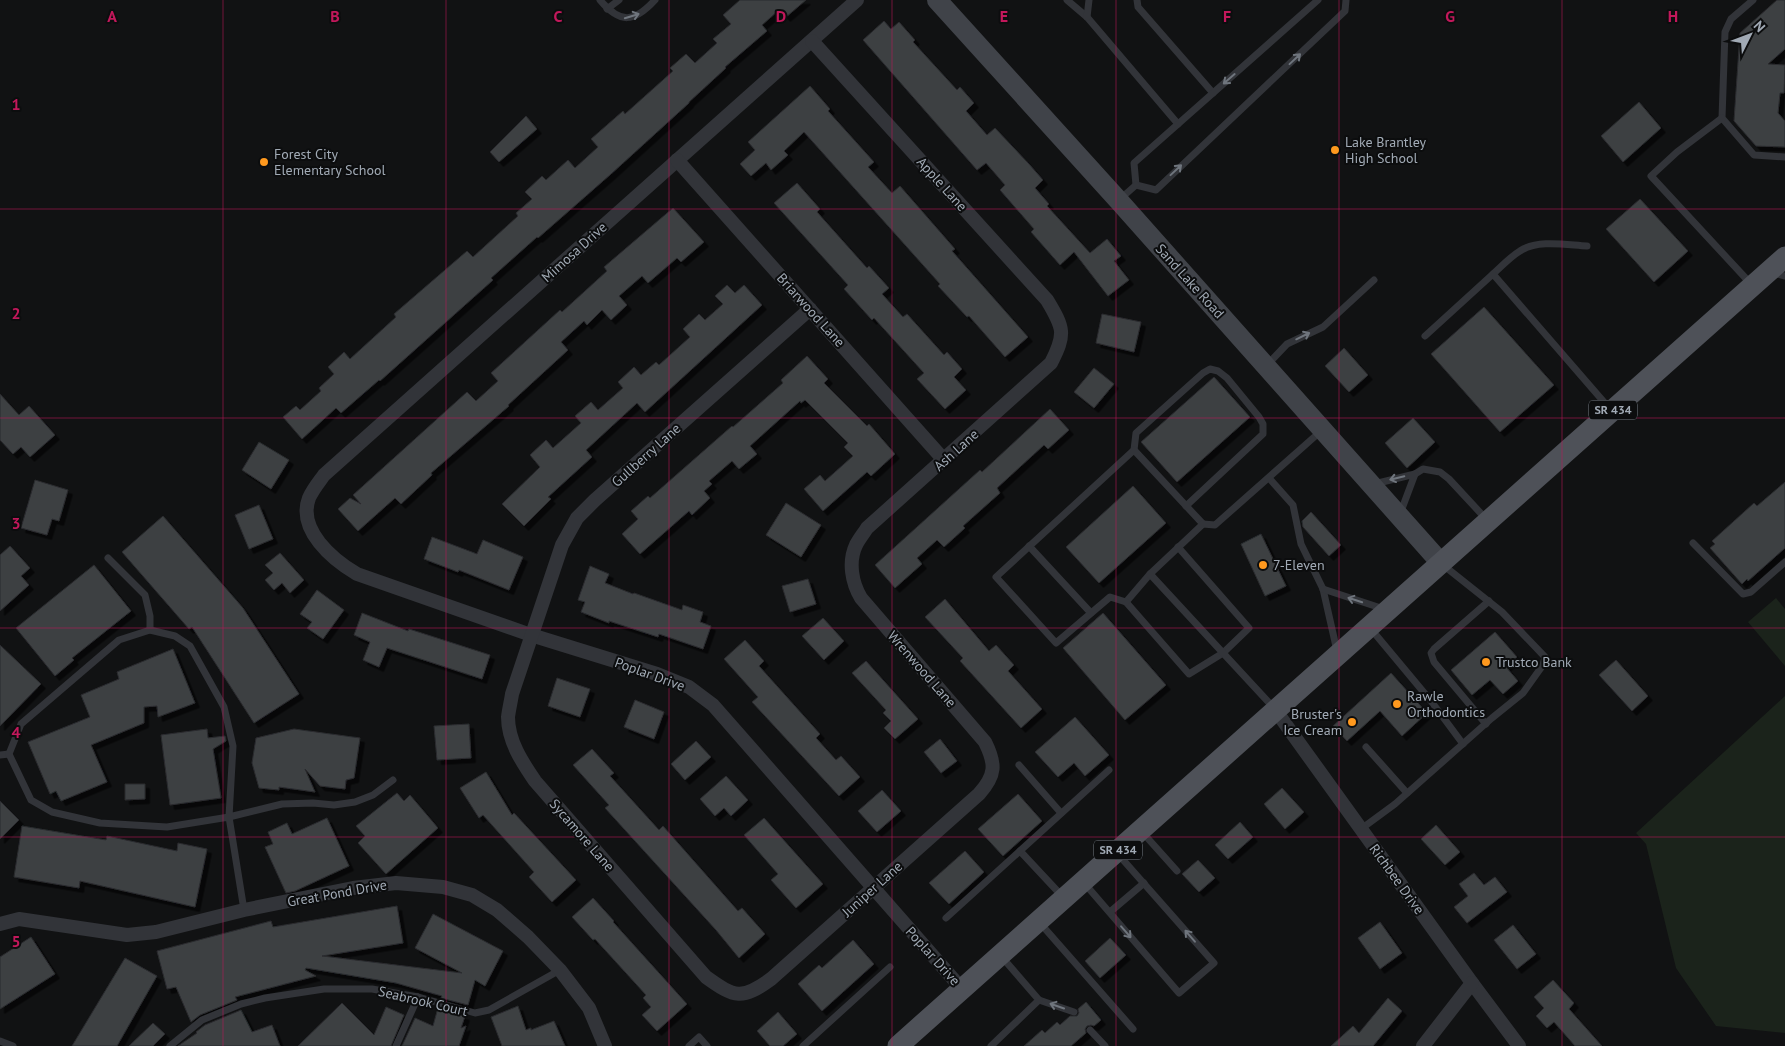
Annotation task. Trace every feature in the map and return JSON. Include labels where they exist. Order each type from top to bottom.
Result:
[{"type":"main road","name":"SR 434","points":[[898,1046],[1752,286],[1776,274],[1785,257]]},
{"type":"street","name":"Mimosa Drive","points":[[307,516],[309,499],[314,488],[324,475],[857,0]]},
{"type":"street","name":"Sand Lake Road","points":[[937,0],[1119,201],[1441,564]]},
{"type":"street","name":"Apple Lane","points":[[812,41],[1047,300],[1057,316],[1062,334]]},
{"type":"street","name":"Briarwood Lane","points":[[677,160],[944,460]]},
{"type":"street","name":"Gullberry Lane","points":[[531,635],[562,545],[577,518],[594,500],[810,309]]},
{"type":"street","name":"Ash Lane","points":[[852,566],[856,545],[867,528],[1051,363],[1060,347],[1062,334]]},
{"type":"street","name":"Poplar Drive","points":[[307,516],[313,533],[326,550],[340,564],[357,574],[531,635],[657,674],[689,687],[713,705],[962,989]]},
{"type":"street","name":"Wrenwood Lane","points":[[852,566],[854,587],[861,598],[985,742],[992,757],[992,771]]},
{"type":"street","name":"Sycamore Lane","points":[[531,635],[512,694],[508,718],[512,741],[520,758],[535,781],[706,977],[726,992],[740,994]]},
{"type":"street","name":"Richbee Drive","points":[[1276,710],[1519,1046]]},
{"type":"street","name":"Juniper Lane","points":[[740,994],[755,990],[772,979],[979,794],[989,782],[992,771]]},
{"type":"street","name":"Great Pond Drive","points":[[0,924],[19,919],[127,935],[156,932],[244,910],[353,888],[396,883],[443,887],[472,895],[497,910],[528,937],[560,970],[589,1008],[605,1046]]},
{"type":"street","points":[[1423,1046],[1472,983]]},
{"type":"lane","points":[[600,0],[607,8],[622,18],[634,17],[646,10],[655,0]]},
{"type":"lane","points":[[607,8],[618,0]]},
{"type":"lane","points":[[1067,0],[1087,17],[1178,124]]},
{"type":"lane","points":[[1087,17],[1089,0]]},
{"type":"lane","points":[[1136,185],[1134,163],[1318,0]]},
{"type":"lane","points":[[1136,185],[1156,190],[1345,11],[1346,0]]},
{"type":"lane","points":[[1753,0],[1731,19],[1725,32],[1722,118],[1754,155],[1785,157]]},
{"type":"lane","points":[[1138,4],[1212,93]]},
{"type":"lane","points":[[1722,118],[1677,152],[1651,176],[1752,286]]},
{"type":"lane","points":[[1119,201],[1136,185]]},
{"type":"lane","points":[[1425,336],[1521,250],[1541,244],[1587,246]]},
{"type":"lane","points":[[1493,274],[1612,411]]},
{"type":"lane","points":[[1266,366],[1287,344],[1323,327],[1374,280]]},
{"type":"lane","points":[[1178,547],[1249,628],[1223,653],[1189,674],[1126,602],[1110,597],[1056,643],[996,577],[1134,450],[1136,433],[1203,373],[1210,369],[1218,371],[1227,378],[1259,417],[1263,424],[1263,434],[1186,506]]},
{"type":"lane","points":[[1134,450],[1203,524],[1215,525],[1322,430]]},
{"type":"lane","points":[[1370,485],[1415,474],[1424,469],[1440,472],[1449,479],[1488,522]]},
{"type":"lane","points":[[1399,516],[1415,474]]},
{"type":"lane","points":[[1268,478],[1293,506],[1300,544],[1323,589],[1338,655]]},
{"type":"lane","points":[[1126,602],[1150,574],[1203,524]]},
{"type":"lane","points":[[1693,543],[1743,594],[1751,592],[1785,562]]},
{"type":"lane","points":[[1029,546],[1091,613]]},
{"type":"lane","points":[[108,558],[144,595],[150,616],[150,630]]},
{"type":"lane","points":[[1361,829],[1407,793],[1523,693],[1543,665],[1545,657],[1502,612],[1441,564]]},
{"type":"lane","points":[[1150,574],[1276,710]]},
{"type":"lane","points":[[1323,589],[1388,610]]},
{"type":"lane","points":[[1486,724],[1434,662],[1431,653],[1489,601]]},
{"type":"lane","points":[[1369,627],[1432,701],[1463,744]]},
{"type":"lane","points":[[244,910],[229,817],[233,746],[224,707],[190,646],[175,636],[150,630],[119,640],[21,724],[9,754],[31,800],[52,812],[100,824],[167,827],[229,817],[282,804],[313,802],[334,806],[355,802],[373,795],[393,780]]},
{"type":"lane","points":[[1366,747],[1407,793]]},
{"type":"lane","points":[[0,755],[9,754]]},
{"type":"lane","points":[[1019,765],[1061,813]]},
{"type":"lane","points":[[946,918],[1108,770]]},
{"type":"lane","points":[[1141,831],[1177,871]]},
{"type":"lane","points":[[1020,850],[1064,899]]},
{"type":"lane","points":[[1083,882],[1179,993],[1214,963],[1116,852]]},
{"type":"lane","points":[[1110,912],[1144,883]]},
{"type":"lane","points":[[1038,921],[1133,1029]]},
{"type":"lane","points":[[1000,955],[1039,1000],[1074,1012]]},
{"type":"lane","points":[[803,1046],[890,967]]},
{"type":"lane","name":"Seabrook Court","points":[[170,1046],[202,1020],[241,1004],[265,998],[324,989],[372,990],[418,997],[475,1013],[489,1010],[560,970]]},
{"type":"lane","points":[[396,1046],[418,997]]},
{"type":"lane","points":[[991,1046],[1039,1000]]},
{"type":"lane","points":[[1090,1030],[1105,1046]]},
{"type":"lane","points":[[689,1046],[699,1037],[707,1046]]},
{"type":"lane","points":[[0,1041],[13,1046]]},
{"type":"shaded area","points":[[1776,598],[1785,609],[1785,666],[1748,622]]},
{"type":"shaded area","points":[[1785,696],[1785,1033],[1716,1026],[1676,968],[1646,844],[1636,833]]},
{"type":"building","points":[[740,0],[806,0],[786,17],[779,10],[762,25],[767,31],[725,67],[689,103],[611,174],[491,278],[493,280],[380,381],[341,413],[336,408],[302,439],[283,417],[296,406],[300,410],[321,391],[319,388],[334,374],[328,367],[344,352],[350,359],[396,317],[394,314],[467,251],[473,257],[518,216],[516,213],[532,199],[525,192],[542,176],[546,180],[568,160],[575,168],[598,147],[591,139],[623,111],[625,114],[673,71],[670,68],[686,54],[695,63],[717,43],[713,39],[731,24],[723,15]]},
{"type":"building","points":[[1777,0],[1785,0],[1785,49],[1768,64],[1785,65],[1784,93],[1780,93],[1778,113],[1785,121],[1785,147],[1756,146],[1734,121],[1740,33]]},
{"type":"building","points":[[884,21],[891,29],[899,22],[915,40],[913,42],[957,90],[960,87],[974,103],[966,111],[987,135],[995,128],[1029,164],[1043,180],[1035,188],[1049,204],[1047,206],[1090,253],[1107,239],[1121,256],[1114,261],[1129,280],[1108,296],[1074,252],[1060,265],[1031,232],[1034,229],[1000,190],[1005,185],[986,163],[977,170],[863,40]]},
{"type":"building","points":[[810,86],[830,109],[828,111],[874,162],[868,167],[892,193],[900,186],[955,249],[952,251],[1028,337],[1005,357],[969,316],[967,317],[938,286],[940,284],[804,132],[784,151],[788,155],[771,170],[766,163],[751,176],[740,164],[755,150],[748,142]]},
{"type":"building","points":[[1639,102],[1661,128],[1623,162],[1601,136]]},
{"type":"building","points":[[526,116],[537,129],[499,162],[490,152]]},
{"type":"building","points":[[797,183],[820,209],[817,212],[867,268],[869,266],[889,288],[882,294],[903,317],[907,314],[944,355],[947,352],[962,369],[954,377],[966,390],[945,409],[917,379],[924,373],[874,318],[872,320],[844,289],[848,285],[774,203]]},
{"type":"building","points":[[1640,199],[1688,251],[1654,282],[1606,229]]},
{"type":"building","points":[[673,208],[704,242],[681,262],[677,258],[648,283],[642,276],[619,296],[627,305],[611,320],[602,310],[587,325],[584,321],[561,342],[568,350],[509,406],[431,473],[432,475],[401,504],[395,498],[358,531],[338,509],[350,498],[361,504],[353,495],[467,392],[476,401],[498,381],[491,373],[560,310],[562,312],[607,271],[604,267]]},
{"type":"building","points":[[727,285],[735,293],[744,285],[762,305],[645,412],[637,403],[586,450],[592,457],[548,497],[551,499],[524,526],[502,504],[540,467],[530,455],[546,440],[553,448],[581,423],[575,416],[591,402],[598,410],[623,388],[618,382],[634,367],[641,375],[656,362],[659,365],[690,337],[683,329],[699,314],[705,320],[723,304],[715,296]]},
{"type":"building","points":[[1484,307],[1554,385],[1500,432],[1431,354]]},
{"type":"building","points":[[1102,314],[1141,322],[1134,352],[1096,343]]},
{"type":"building","points":[[1344,348],[1368,375],[1349,392],[1325,366]]},
{"type":"building","points":[[807,356],[828,379],[824,383],[867,426],[869,424],[895,454],[871,476],[867,472],[823,511],[804,489],[820,475],[825,481],[853,456],[844,447],[848,443],[805,400],[801,403],[800,401],[750,446],[757,454],[739,469],[732,461],[709,481],[712,484],[704,491],[710,498],[692,515],[689,511],[640,554],[622,534],[638,519],[631,511],[648,496],[650,498],[783,383],[781,380]]},
{"type":"building","points":[[1094,368],[1114,384],[1094,408],[1074,392]]},
{"type":"building","points":[[1214,377],[1250,417],[1177,482],[1141,442]]},
{"type":"building","points":[[0,394],[19,415],[29,406],[55,435],[30,457],[21,447],[13,454],[0,440]]},
{"type":"building","points":[[1050,409],[1069,430],[1048,449],[1044,445],[997,488],[1000,493],[963,526],[965,528],[944,547],[937,540],[917,558],[922,564],[895,588],[875,565],[980,470],[982,472]]},
{"type":"building","points":[[1413,418],[1435,442],[1407,468],[1385,443]]},
{"type":"building","points":[[259,442],[289,460],[271,489],[242,470]]},
{"type":"building","points":[[35,480],[68,490],[59,521],[52,519],[47,535],[21,528]]},
{"type":"building","points":[[1785,482],[1785,548],[1748,581],[1747,579],[1742,584],[1710,548],[1715,544],[1712,541],[1754,503],[1757,506]]},
{"type":"building","points":[[1133,486],[1166,523],[1099,583],[1066,547]]},
{"type":"building","points":[[786,503],[821,525],[801,557],[766,535]]},
{"type":"building","points":[[259,505],[273,539],[249,549],[235,515]]},
{"type":"building","name":"7-Eleven","points":[[1311,512],[1341,545],[1329,556],[1303,527],[1302,521]]},
{"type":"building","points":[[163,516],[243,608],[299,694],[254,723],[192,627],[189,629],[122,552]]},
{"type":"building","name":"7-Eleven","points":[[1261,534],[1286,586],[1265,596],[1241,544]]},
{"type":"building","points":[[432,537],[477,554],[483,540],[523,557],[509,590],[459,570],[458,572],[424,559]]},
{"type":"building","points":[[10,546],[30,568],[21,576],[29,585],[0,611],[0,555]]},
{"type":"building","points":[[280,553],[304,580],[290,593],[282,583],[274,590],[265,580],[273,573],[265,565]]},
{"type":"building","points":[[94,565],[131,611],[72,658],[74,660],[55,676],[16,628]]},
{"type":"building","points":[[590,566],[609,574],[605,583],[682,610],[683,605],[703,612],[700,622],[711,626],[703,649],[659,634],[658,637],[609,621],[609,623],[581,612],[585,602],[578,600]]},
{"type":"building","points":[[808,579],[816,604],[790,612],[782,586]]},
{"type":"building","points":[[317,590],[344,610],[323,639],[307,628],[312,622],[300,614]]},
{"type":"building","points":[[945,599],[989,651],[996,645],[1014,665],[1008,671],[1042,709],[1021,728],[960,661],[963,658],[925,617]]},
{"type":"building","points":[[362,613],[408,631],[409,629],[490,655],[482,679],[387,648],[379,667],[363,660],[370,642],[354,635]]},
{"type":"building","points":[[1103,613],[1166,685],[1125,720],[1063,648]]},
{"type":"building","points":[[823,618],[844,641],[824,660],[802,636]]},
{"type":"building","name":"Trustco Bank","points":[[1495,632],[1517,657],[1506,667],[1518,681],[1503,694],[1490,680],[1472,695],[1451,670]]},
{"type":"building","points":[[745,640],[764,661],[759,666],[820,734],[816,738],[836,760],[841,756],[860,777],[839,796],[752,702],[758,697],[724,659]]},
{"type":"building","points":[[0,645],[41,684],[0,726]]},
{"type":"building","points":[[173,649],[195,703],[158,717],[157,706],[144,707],[144,723],[91,745],[107,782],[61,801],[56,791],[50,794],[28,742],[90,717],[81,695],[119,679],[117,672]]},
{"type":"building","points":[[1616,660],[1648,696],[1632,711],[1599,675]]},
{"type":"building","points":[[866,661],[918,719],[895,739],[884,728],[891,721],[883,713],[886,710],[852,673]]},
{"type":"building","name":"Rawle Orthodontics","points":[[1391,673],[1427,713],[1402,736],[1380,711],[1347,741],[1333,726]]},
{"type":"building","points":[[557,678],[590,689],[580,717],[548,706]]},
{"type":"building","points":[[635,700],[664,712],[654,739],[624,727]]},
{"type":"building","points":[[1075,717],[1109,755],[1085,776],[1074,763],[1058,777],[1035,752]]},
{"type":"building","points":[[469,724],[471,758],[437,760],[434,726]]},
{"type":"building","points":[[207,729],[208,738],[225,736],[226,741],[213,749],[221,798],[170,805],[161,735]]},
{"type":"building","points":[[294,729],[360,738],[354,778],[346,780],[345,789],[320,786],[305,769],[315,792],[279,787],[279,790],[259,788],[252,763],[256,738]]},
{"type":"building","points":[[940,739],[957,761],[941,773],[924,752]]},
{"type":"building","points":[[696,741],[711,757],[685,780],[671,764]]},
{"type":"building","points":[[592,749],[614,773],[610,776],[659,830],[663,826],[738,911],[742,908],[765,934],[739,958],[716,930],[605,808],[609,805],[573,765]]},
{"type":"building","points":[[486,772],[512,815],[514,813],[576,880],[552,902],[529,877],[534,872],[483,815],[479,818],[460,788]]},
{"type":"building","points":[[726,776],[748,800],[731,816],[724,808],[715,816],[700,799]]},
{"type":"building","points":[[125,784],[145,784],[145,799],[125,800]]},
{"type":"building","points":[[1282,788],[1304,812],[1285,829],[1264,804]]},
{"type":"building","points":[[882,790],[901,811],[877,832],[858,811]]},
{"type":"building","points":[[397,793],[404,801],[410,795],[438,828],[386,874],[358,843],[365,836],[356,826]]},
{"type":"building","points":[[1018,794],[1042,821],[1003,856],[978,829]]},
{"type":"building","points":[[0,801],[19,820],[0,839]]},
{"type":"building","points":[[327,818],[349,866],[295,891],[286,893],[265,847],[273,844],[268,832],[287,823],[292,834]]},
{"type":"building","points":[[764,818],[823,884],[796,908],[771,880],[778,874],[744,835]]},
{"type":"building","points":[[1240,822],[1253,837],[1228,859],[1215,845]]},
{"type":"building","points":[[1436,825],[1460,852],[1445,865],[1421,839]]},
{"type":"building","points":[[22,826],[106,840],[107,836],[177,851],[178,843],[207,849],[195,907],[80,881],[79,888],[14,877]]},
{"type":"building","points":[[965,851],[984,872],[949,904],[929,883]]},
{"type":"building","points":[[1198,860],[1215,878],[1199,892],[1182,874]]},
{"type":"building","points":[[1474,873],[1484,885],[1495,877],[1507,892],[1467,923],[1454,907],[1468,896],[1459,884]]},
{"type":"building","points":[[593,898],[687,1004],[657,1031],[642,1015],[651,1007],[643,998],[646,995],[595,939],[593,940],[572,917]]},
{"type":"building","points":[[397,906],[403,943],[322,956],[462,973],[415,948],[433,914],[503,951],[485,986],[475,980],[468,1005],[396,983],[306,968],[305,970],[316,976],[235,997],[237,1000],[200,1015],[191,1022],[176,987],[167,989],[157,951],[271,921],[273,927]]},
{"type":"building","points":[[1380,922],[1402,953],[1380,969],[1358,938]]},
{"type":"building","points":[[1513,925],[1536,954],[1517,969],[1494,940]]},
{"type":"building","points":[[31,937],[55,974],[0,1009],[0,957]]},
{"type":"building","points":[[1110,938],[1126,955],[1100,978],[1085,961]]},
{"type":"building","points":[[853,940],[874,964],[822,1011],[798,984],[819,965],[822,968]]},
{"type":"building","points":[[125,958],[157,976],[117,1046],[72,1046]]},
{"type":"building","points":[[1553,980],[1574,1003],[1569,1009],[1602,1046],[1575,1046],[1554,1022],[1547,1028],[1536,1016],[1544,1008],[1534,997]]},
{"type":"building","points":[[1388,998],[1402,1011],[1373,1046],[1331,1046],[1353,1026],[1359,1033]]},
{"type":"building","points":[[1086,1002],[1101,1020],[1094,1026],[1087,1026],[1085,1029],[1086,1033],[1071,1046],[1024,1046],[1042,1030],[1045,1033],[1057,1022],[1060,1025],[1070,1016],[1077,1016],[1079,1013],[1078,1009]]},
{"type":"building","points":[[342,1003],[374,1035],[386,1007],[404,1015],[391,1046],[298,1046]]},
{"type":"building","points":[[518,1006],[526,1030],[531,1028],[531,1030],[554,1021],[565,1046],[502,1046],[491,1017]]},
{"type":"building","points":[[438,1008],[465,1016],[461,1028],[466,1026],[459,1046],[402,1046],[415,1018],[433,1026]]},
{"type":"building","points":[[241,1010],[252,1032],[272,1025],[280,1046],[178,1046],[205,1025]]},
{"type":"building","points":[[778,1012],[797,1034],[783,1046],[770,1046],[757,1031]]},
{"type":"building","points":[[153,1023],[165,1034],[153,1046],[129,1046]]},
{"type":"place","name":"Lake Brantley High School","points":[[1335,150]]},
{"type":"place","name":"Forest City Elementary School","points":[[264,162]]},
{"type":"place","name":"7-Eleven","points":[[1263,565]]},
{"type":"place","name":"Trustco Bank","points":[[1486,662]]},
{"type":"place","name":"Rawle Orthodontics","points":[[1397,704]]},
{"type":"place","name":"Bruster's Ice Cream","points":[[1352,722]]}]
